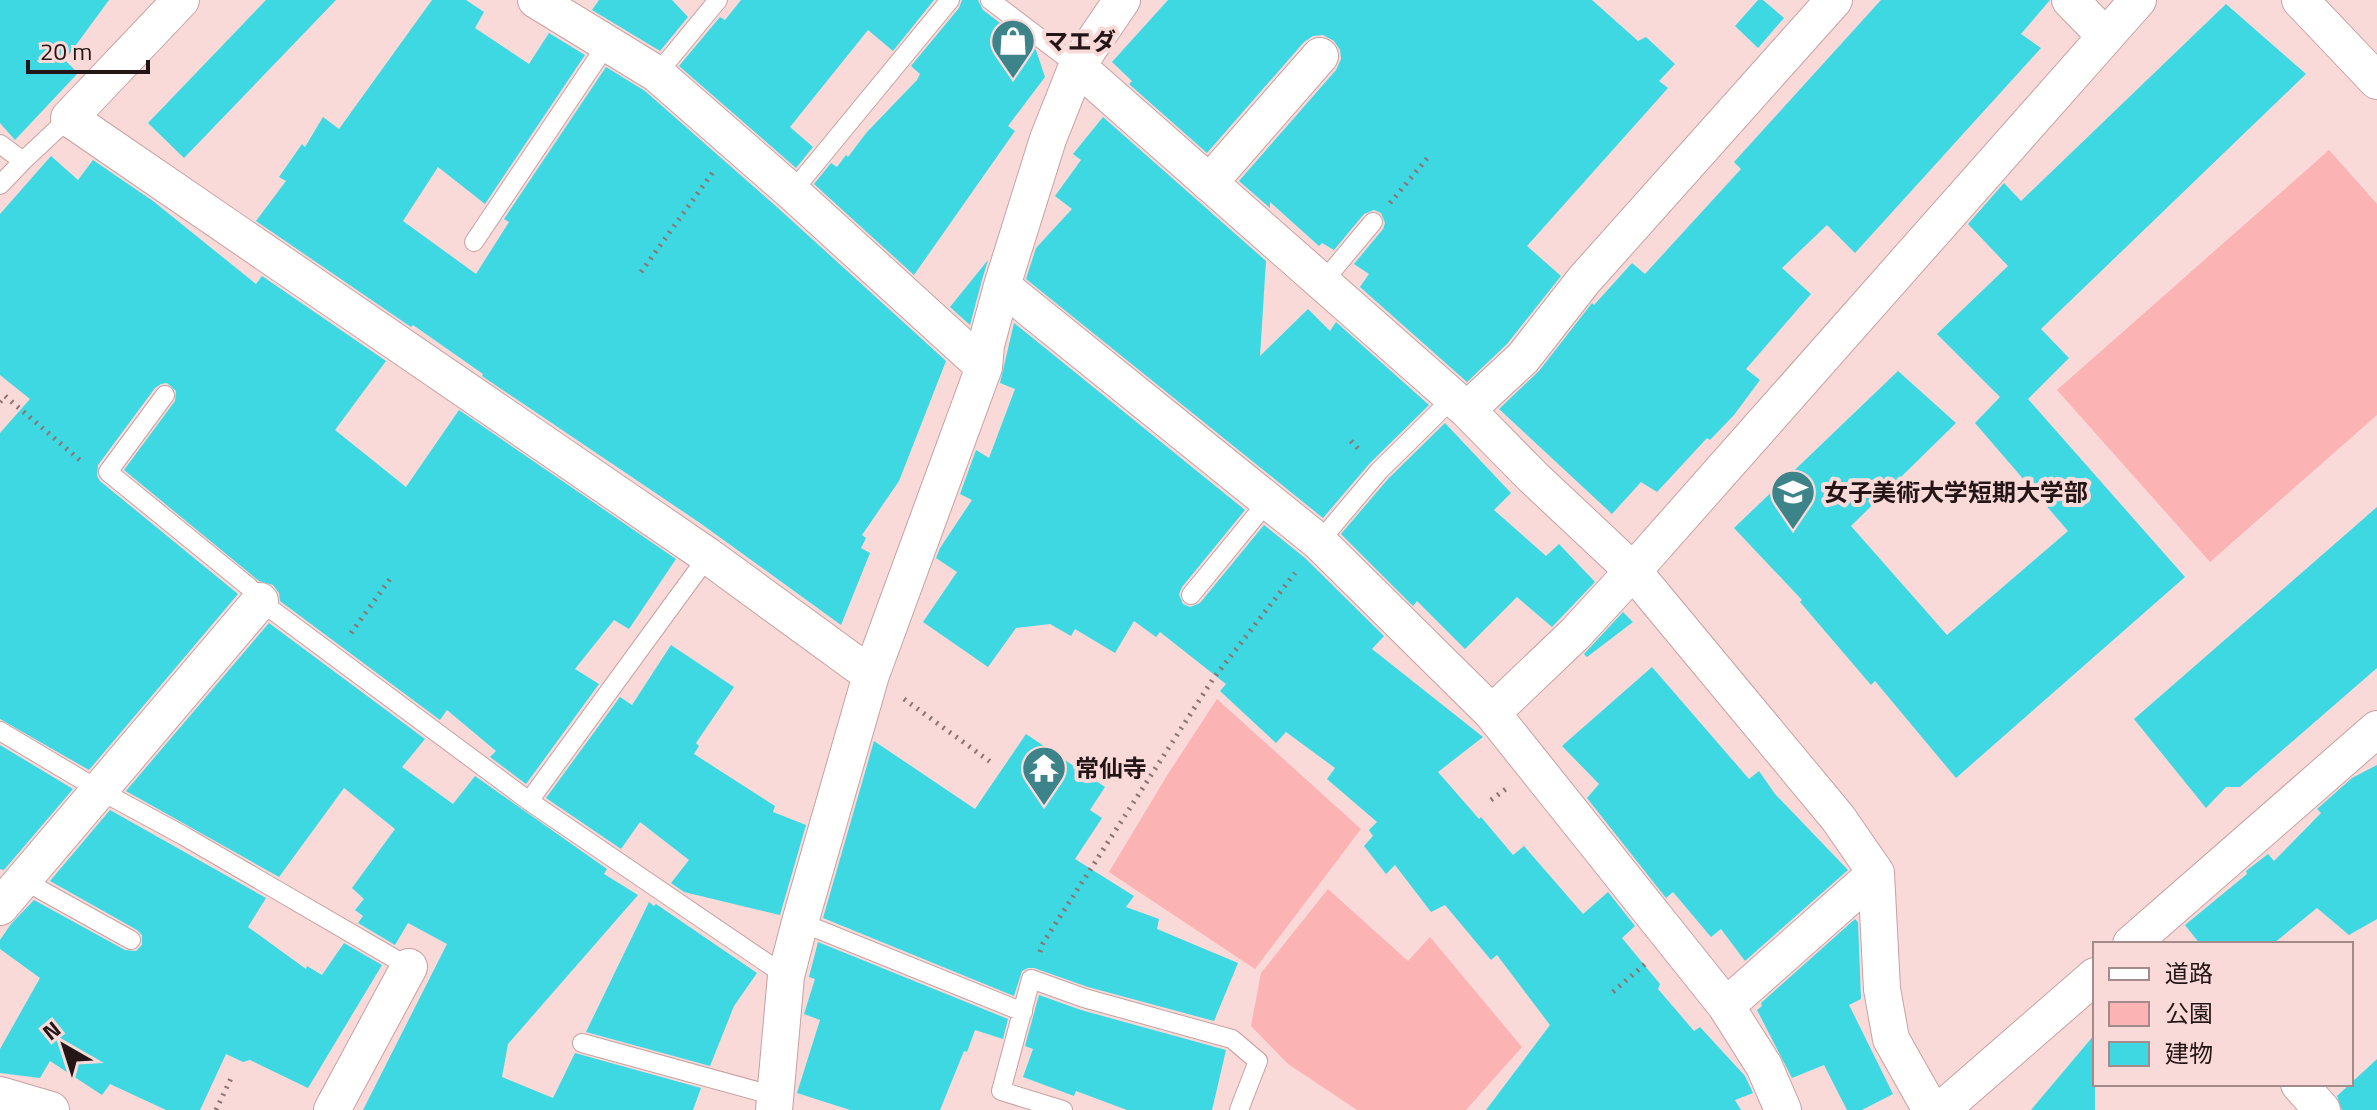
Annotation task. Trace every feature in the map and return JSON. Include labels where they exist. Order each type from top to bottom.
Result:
[{"type":"street","points":[[181,0],[69,118],[708,556],[871,675]]},
{"type":"street","points":[[536,0],[657,74],[984,367]]},
{"type":"street","points":[[774,1103],[786,976],[871,675],[984,367],[986,345],[1002,286],[1048,139],[1077,66],[1122,0]]},
{"type":"street","points":[[1460,404],[1523,358],[1584,280],[1834,0]]},
{"type":"street","points":[[2070,0],[2105,36]]},
{"type":"street","points":[[1492,713],[1575,634],[1633,571],[2138,0]]},
{"type":"street","points":[[2300,0],[2377,81]]},
{"type":"street","points":[[1209,183],[1320,56]]},
{"type":"street","points":[[1077,66],[1460,404],[1633,571],[1838,818],[1876,873],[1882,989],[1891,1039],[1931,1110]]},
{"type":"street","points":[[1002,286],[1319,542],[1492,713],[1726,1006],[1764,1066],[1783,1110]]},
{"type":"street","points":[[11,893],[260,601]]},
{"type":"street","points":[[2153,937],[2377,729]]},
{"type":"street","points":[[1726,1006],[1876,873]]},
{"type":"street","points":[[332,1110],[409,967]]},
{"type":"street","points":[[1941,1110],[2093,978]]},
{"type":"street","points":[[2301,1086],[2322,1110]]},
{"type":"street","points":[[0,1095],[51,1110]]},
{"type":"lane","points":[[657,74],[718,0]]},
{"type":"lane","points":[[792,192],[950,0]]},
{"type":"lane","points":[[990,0],[1077,66]]},
{"type":"lane","points":[[474,242],[607,44]]},
{"type":"lane","points":[[0,185],[69,118]]},
{"type":"lane","points":[[0,144],[23,161]]},
{"type":"lane","points":[[1322,283],[1373,222]]},
{"type":"lane","points":[[165,395],[108,472],[249,587],[260,601],[529,801],[786,976]]},
{"type":"lane","points":[[1319,542],[1379,471],[1460,404]]},
{"type":"lane","points":[[1191,595],[1268,501]]},
{"type":"lane","points":[[529,801],[708,556]]},
{"type":"lane","points":[[0,731],[409,967]]},
{"type":"lane","points":[[11,893],[131,940]]},
{"type":"lane","points":[[800,922],[1023,1012]]},
{"type":"lane","points":[[1063,1110],[1001,1091],[1031,979],[1084,998],[1232,1039],[1258,1061],[1239,1110]]},
{"type":"lane","points":[[582,1043],[774,1103]]},
{"type":"path","points":[[641,272],[734,141]]},
{"type":"path","points":[[1373,222],[1429,156]]},
{"type":"path","points":[[0,402],[5,396],[92,471],[108,472]]},
{"type":"path","points":[[1031,979],[1043,943],[1213,679],[1319,542]]},
{"type":"path","points":[[334,656],[390,579]]},
{"type":"path","points":[[871,675],[992,763]]},
{"type":"path","points":[[216,1110],[233,1074]]},
{"type":"green space","points":[[2329,150],[2377,204],[2377,415],[2210,562],[2057,390]]},
{"type":"green space","points":[[1217,699],[1361,829],[1255,969],[1109,872]]},
{"type":"green space","points":[[1328,889],[1408,961],[1430,937],[1522,1047],[1466,1110],[1357,1110],[1288,1064],[1251,1026],[1261,973]]},
{"type":"building","points":[[0,0],[109,0],[65,60],[78,73],[15,140],[0,123]]},
{"type":"building","points":[[266,0],[336,0],[184,158],[148,123]]},
{"type":"building","points":[[432,0],[466,0],[484,12],[475,28],[529,64],[549,33],[585,55],[485,204],[438,167],[403,221],[476,274],[509,222],[504,219],[606,67],[645,91],[946,361],[899,481],[862,535],[866,538],[861,548],[870,553],[841,625],[700,523],[256,221],[286,181],[279,177],[302,144],[305,147],[323,117],[339,129]]},
{"type":"building","points":[[599,0],[672,0],[688,17],[660,51],[592,10]]},
{"type":"building","points":[[741,0],[934,0],[893,51],[868,30],[790,127],[813,147],[796,168],[679,66],[720,17],[725,20]]},
{"type":"building","points":[[962,0],[978,0],[983,10],[1036,50],[1045,77],[1008,126],[1015,131],[914,275],[814,184],[831,163],[837,167],[846,155],[848,157],[867,132],[917,80],[920,74],[911,66],[959,8]]},
{"type":"building","points":[[1168,0],[1592,0],[1638,41],[1646,37],[1675,64],[1659,81],[1668,88],[1527,246],[1561,276],[1507,344],[1467,382],[1360,287],[1369,274],[1354,264],[1383,229],[1385,223],[1381,213],[1374,210],[1364,214],[1334,250],[1322,243],[1319,246],[1270,202],[1270,208],[1239,181],[1336,70],[1341,59],[1334,41],[1323,35],[1313,36],[1304,42],[1207,153],[1129,84],[1132,81],[1112,62]]},
{"type":"building","points":[[1758,0],[1763,0],[1784,18],[1758,48],[1735,26]]},
{"type":"building","points":[[1881,0],[2050,0],[2021,34],[2041,48],[1855,253],[1827,225],[1782,268],[1811,294],[1746,369],[1760,380],[1734,415],[1710,440],[1707,438],[1657,492],[1641,482],[1612,514],[1499,409],[1539,371],[1592,303],[1594,305],[1632,263],[1645,274],[1741,169],[1734,162]]},
{"type":"building","points":[[2226,4],[2306,74],[2041,329],[2069,358],[2028,399],[2185,577],[1956,778],[1875,681],[1871,685],[1800,602],[1802,600],[1734,528],[1898,371],[1956,423],[1851,526],[1947,635],[2068,531],[1975,423],[2000,397],[1937,334],[2008,266],[1968,224],[2004,183],[2021,201]]},
{"type":"building","points":[[1103,117],[1266,261],[1260,356],[1308,309],[1330,331],[1336,322],[1429,405],[1370,463],[1323,518],[1026,279],[1036,248],[1072,209],[1055,196],[1081,160],[1073,154]]},
{"type":"building","points":[[51,156],[78,180],[93,160],[153,201],[256,284],[262,276],[386,361],[335,430],[406,487],[459,410],[676,559],[629,629],[614,620],[575,669],[599,684],[526,784],[490,757],[496,751],[447,710],[440,720],[280,601],[273,585],[259,581],[124,470],[175,401],[176,391],[167,383],[155,388],[98,465],[97,476],[238,594],[89,770],[0,719],[0,433],[30,399],[0,375],[0,214]]},
{"type":"building","points":[[988,260],[982,280],[970,325],[950,307]]},
{"type":"building","points":[[1014,323],[1245,510],[1182,587],[1179,594],[1183,604],[1190,607],[1200,603],[1264,525],[1305,558],[1384,636],[1372,649],[1483,737],[1438,772],[1479,819],[1481,817],[1513,855],[1524,846],[1583,914],[1608,892],[1635,926],[1622,938],[1660,984],[1658,989],[1694,1031],[1700,1027],[1745,1076],[1753,1093],[1735,1100],[1741,1110],[1486,1110],[1550,1025],[1497,955],[1491,960],[1445,905],[1431,912],[1395,865],[1386,874],[1364,846],[1373,836],[1369,830],[1377,822],[1327,779],[1335,768],[1286,732],[1276,743],[1220,691],[1226,684],[1160,632],[1156,637],[1134,621],[1115,653],[1075,629],[1071,636],[1050,624],[1016,628],[988,667],[923,622],[957,572],[936,558],[972,500],[960,494],[976,450],[989,458],[1015,389],[1000,383]]},
{"type":"building","points":[[1445,423],[1511,493],[1494,510],[1546,556],[1559,544],[1595,582],[1552,627],[1517,597],[1465,649],[1417,601],[1413,606],[1341,534],[1388,479]]},
{"type":"building","points":[[2377,507],[2377,668],[2240,787],[2226,787],[2206,808],[2134,719]]},
{"type":"building","points":[[1623,612],[1633,622],[1587,657],[1584,654]]},
{"type":"building","points":[[269,623],[425,739],[402,767],[453,804],[475,776],[607,869],[604,874],[638,895],[508,1044],[502,1077],[553,1098],[575,1053],[701,1088],[693,1110],[363,1110],[447,944],[408,923],[395,945],[358,923],[363,916],[355,910],[364,899],[352,888],[395,829],[344,788],[279,877],[126,791]]},
{"type":"building","points":[[671,645],[734,687],[696,743],[699,746],[694,754],[775,806],[773,812],[806,825],[780,915],[684,892],[671,883],[689,860],[640,822],[621,849],[546,798],[620,697],[632,705]]},
{"type":"building","points":[[1652,667],[1749,779],[1759,771],[1775,794],[1848,870],[1745,961],[1721,929],[1711,937],[1673,892],[1666,898],[1587,798],[1599,784],[1562,746]]},
{"type":"building","points":[[1026,734],[1105,787],[1090,810],[1102,818],[1075,859],[1134,896],[1126,907],[1159,919],[1157,929],[1238,963],[1214,1021],[1088,987],[1034,968],[1022,971],[1014,996],[823,918],[874,741],[975,809]]},
{"type":"building","points":[[0,745],[73,789],[4,870],[0,869]]},
{"type":"building","points":[[2377,765],[2377,919],[2349,935],[2317,908],[2275,942],[2198,942],[2185,925],[2268,854],[2274,861],[2321,813],[2317,809],[2352,778]]},
{"type":"building","points":[[110,810],[266,898],[248,927],[306,969],[307,966],[322,975],[344,943],[382,965],[308,1088],[250,1060],[243,1062],[226,1054],[200,1110],[166,1110],[110,1084],[102,1095],[50,1061],[40,1078],[0,1073],[0,1049],[40,978],[0,949],[0,940],[34,900],[125,950],[136,951],[142,945],[142,935],[137,930],[50,881]]},
{"type":"building","points":[[649,902],[757,973],[734,1006],[710,1066],[586,1032]]},
{"type":"building","points":[[1855,919],[1858,922],[1861,999],[1849,1005],[1893,1094],[1862,1110],[1847,1110],[1824,1065],[1792,1078],[1757,1010],[1761,1003]]},
{"type":"building","points":[[818,942],[1008,1019],[1003,1039],[975,1030],[940,1110],[850,1110],[797,1093],[820,1020],[804,1014],[815,979],[809,977]]},
{"type":"building","points":[[1039,995],[1081,1010],[1226,1050],[1212,1110],[1127,1110],[1076,1091],[1074,1096],[1023,1077],[1033,1049],[1025,1046]]},
{"type":"building","points":[[2093,1036],[2095,1110],[2031,1110]]},
{"type":"building","points":[[2377,1059],[2377,1110],[2342,1110],[2337,1096],[2348,1086],[2353,1086],[2353,1081]]},
{"type":"place","name":"マエダ","points":[[1013,80]]},
{"type":"place","name":"女子美術大学短期大学部","points":[[1793,531]]},
{"type":"place","name":"常仙寺","points":[[1044,807]]}]
